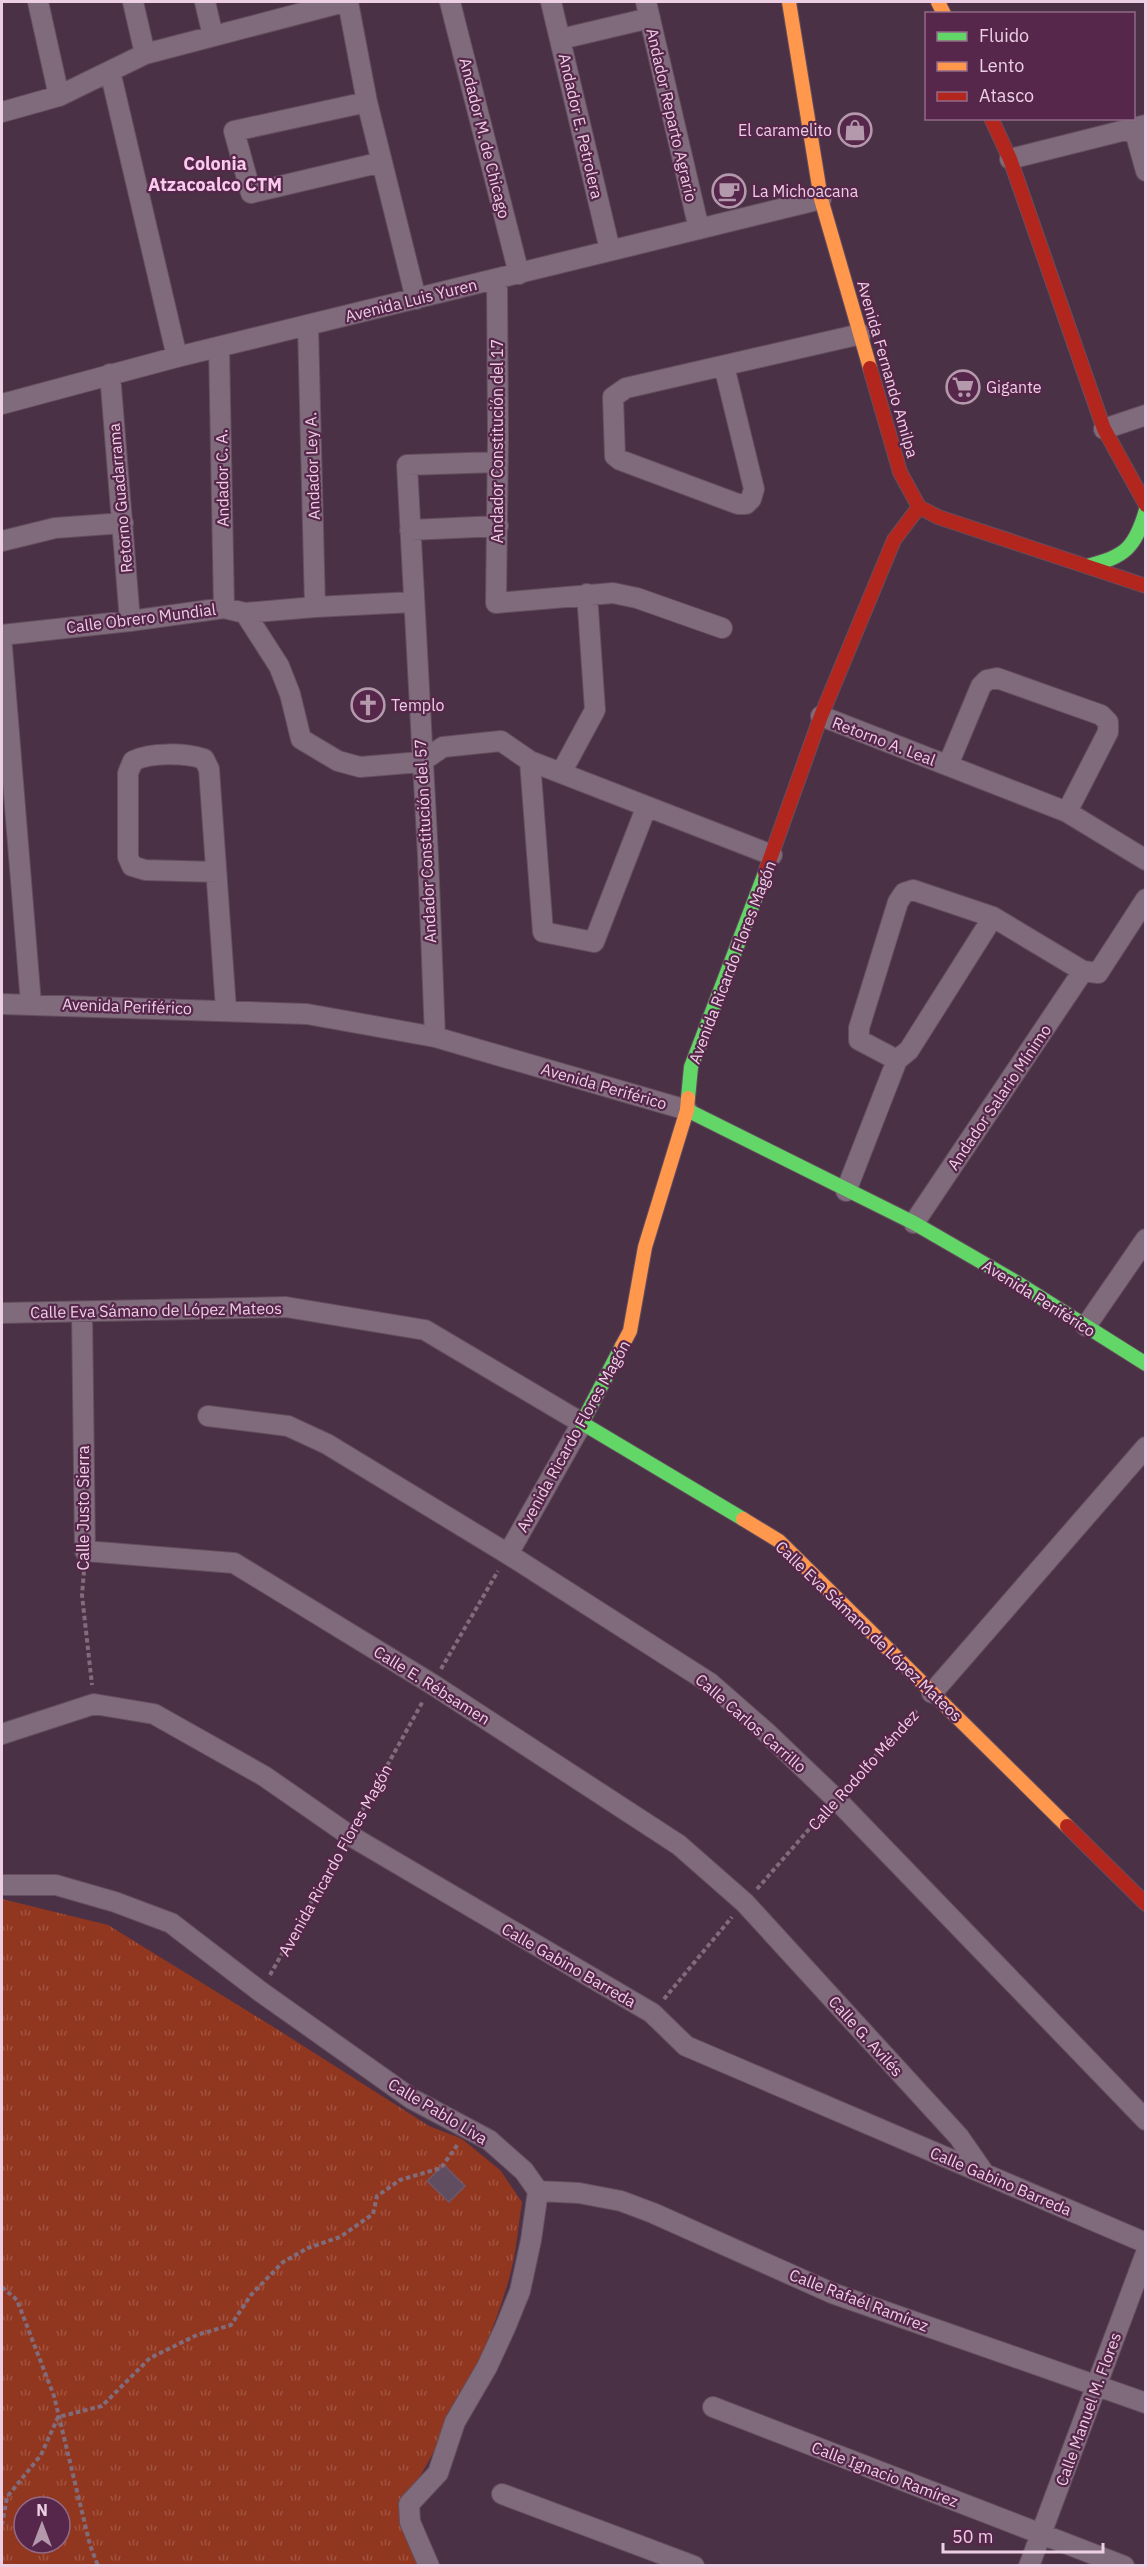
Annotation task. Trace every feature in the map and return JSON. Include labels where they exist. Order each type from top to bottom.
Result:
[{"type":"street","points":[[38,2],[59,96]]},
{"type":"street","points":[[133,2],[145,54]]},
{"type":"street","points":[[206,2],[213,36]]},
{"type":"street","points":[[2,112],[59,96],[145,54],[346,2],[367,102],[416,299]]},
{"type":"street","name":"Andador M. de Chicago","points":[[450,2],[519,274]]},
{"type":"street","name":"Andador E. Petrolera","points":[[551,2],[610,250]]},
{"type":"street","name":"Avenida Fernando Amilpa","points":[[789,2],[821,199],[900,472],[919,507]]},
{"type":"street","points":[[561,39],[648,10]]},
{"type":"street","name":"Andador Reparto Agrario","points":[[648,10],[699,229]]},
{"type":"street","points":[[110,71],[177,357]]},
{"type":"street","points":[[367,102],[234,131],[251,193],[382,162]]},
{"type":"street","points":[[992,120],[1010,159],[1062,314],[1104,429],[1146,505]]},
{"type":"street","points":[[1010,159],[1140,127],[1146,171]]},
{"type":"street","name":"Avenida Luis Yuren","points":[[2,404],[177,357],[821,199]]},
{"type":"street","name":"Andador Constitución del 17","points":[[497,279],[498,526],[495,603],[587,594]]},
{"type":"street","name":"Andador Ley A.","points":[[308,326],[315,607]]},
{"type":"street","points":[[724,366],[754,489],[751,499],[746,504],[728,500],[620,460],[615,456],[613,396],[618,392],[724,366],[861,334]]},
{"type":"street","name":"Andador C. A.","points":[[219,347],[224,608]]},
{"type":"street","name":"Retorno Guadarrama","points":[[110,374],[130,621]]},
{"type":"street","points":[[1104,429],[1146,414]]},
{"type":"street","name":"Andador Constitución del 57","points":[[435,1037],[428,856],[421,762],[407,465],[498,462]]},
{"type":"street","points":[[919,507],[956,524],[1146,586]]},
{"type":"street","name":"Avenida Ricardo Flores Magón","points":[[508,1554],[582,1423],[630,1331],[645,1247],[687,1110],[691,1067],[772,855],[821,716],[894,540],[919,507]]},
{"type":"street","points":[[1087,566],[1122,556],[1132,547],[1146,510]]},
{"type":"street","points":[[2,541],[55,528],[123,523]]},
{"type":"street","points":[[410,530],[498,526]]},
{"type":"street","points":[[561,773],[595,710],[587,594],[613,593],[637,598],[722,628]]},
{"type":"street","name":"Calle Obrero Mundial","points":[[2,634],[130,621],[224,608],[245,613],[413,602]]},
{"type":"street","points":[[245,613],[279,666],[290,694],[301,739],[308,746],[338,761],[360,767],[421,762],[443,747],[501,741],[530,761],[646,808],[772,855]]},
{"type":"street","points":[[2,647],[31,1004]]},
{"type":"street","name":"Retorno A. Leal","points":[[948,765],[981,686],[987,680],[997,678],[1101,715],[1108,722],[1108,732],[1066,812]]},
{"type":"street","name":"Retorno A. Leal","points":[[821,716],[1066,812],[1146,860]]},
{"type":"street","points":[[216,873],[145,870],[132,866],[128,857],[128,773],[133,761],[143,756],[194,756],[204,759],[209,769],[226,1009]]},
{"type":"street","points":[[530,761],[543,932],[594,942],[646,808]]},
{"type":"street","points":[[897,1060],[859,1040],[859,1028],[898,902],[904,893],[913,890],[993,917],[1083,971],[1098,973],[1146,899]]},
{"type":"street","points":[[846,1191],[897,1060],[909,1050],[993,917]]},
{"type":"street","name":"Andador Salario Mínimo","points":[[914,1223],[1083,971]]},
{"type":"street","name":"Avenida Periférico","points":[[2,1004],[226,1009],[307,1014],[435,1037],[687,1110],[914,1223],[1016,1282],[1146,1365]]},
{"type":"street","points":[[1086,1326],[1146,1239]]},
{"type":"street","name":"Calle Eva Sámano de López Mateos","points":[[2,1313],[286,1307],[425,1330],[656,1465],[779,1541],[1146,1904]]},
{"type":"street","name":"Calle Justo Sierra","points":[[82,1312],[85,1551]]},
{"type":"street","name":"Calle Carlos Carrillo","points":[[208,1416],[288,1426],[327,1444],[508,1554],[710,1683],[766,1732],[836,1799],[1146,2120]]},
{"type":"street","points":[[932,1693],[1146,1446]]},
{"type":"street","name":"Calle E. Rébsamen","points":[[85,1551],[234,1563],[432,1684],[679,1845],[745,1903]]},
{"type":"street","name":"Calle Gabino Barreda","points":[[2,1734],[94,1704],[154,1714],[264,1776],[349,1835],[652,2013],[686,2046],[1146,2243]]},
{"type":"street","name":"Calle Pablo Liva","points":[[2,1885],[56,1885],[115,1902],[171,1923],[261,1992],[412,2099],[489,2140],[524,2171],[538,2191]]},
{"type":"street","name":"Calle G. Avilés","points":[[745,1903],[959,2137],[984,2173]]},
{"type":"street","points":[[430,2563],[410,2522],[409,2504],[438,2473],[455,2422],[487,2367],[505,2328],[522,2280],[538,2191]]},
{"type":"street","name":"Calle Rafaél Ramírez","points":[[538,2191],[579,2193],[621,2201],[832,2293],[1146,2403]]},
{"type":"street","name":"Calle Manuel M. Flores","points":[[1029,2565],[1146,2253]]},
{"type":"street","name":"Calle Ignacio Ramírez","points":[[713,2408],[1124,2565]]},
{"type":"street","points":[[502,2494],[694,2565]]},
{"type":"path","name":"Calle Justo Sierra","points":[[85,1551],[82,1595],[86,1651],[94,1704]]},
{"type":"path","name":"Avenida Ricardo Flores Magón","points":[[261,1992],[432,1684],[508,1554]]},
{"type":"path","name":"Calle Rodolfo Méndez","points":[[652,2013],[836,1799],[932,1693]]},
{"type":"path","points":[[58,2417],[102,2406],[150,2358],[196,2335],[231,2325],[251,2295],[283,2262],[308,2248],[340,2237],[373,2214],[377,2196],[400,2180],[441,2168],[462,2139],[459,2125]]},
{"type":"path","points":[[2,2287],[17,2300],[54,2397],[90,2546],[98,2565]]},
{"type":"path","points":[[2,2525],[7,2498],[41,2455],[58,2417]]},
{"type":"green space","points":[[2,1899],[108,1925],[429,2126],[462,2139],[500,2170],[522,2202],[511,2270],[489,2338],[450,2422],[404,2504],[419,2565],[2,2566]]},
{"type":"building","points":[[444,2165],[465,2186],[449,2202],[427,2181]]},
{"type":"traffic: fast","points":[[1087,566],[1111,559],[1127,549],[1137,534],[1146,510]]},
{"type":"traffic: fast","points":[[688,1098],[691,1067],[765,873]]},
{"type":"traffic: fast","points":[[687,1110],[914,1223],[1016,1282],[1146,1364]]},
{"type":"traffic: fast","points":[[622,1346],[582,1423],[743,1519]]},
{"type":"traffic: slow","points":[[789,2],[821,199],[870,368]]},
{"type":"traffic: slow","points":[[938,2],[943,12]]},
{"type":"traffic: slow","points":[[622,1346],[630,1331],[645,1247],[687,1110],[688,1098]]},
{"type":"traffic: slow","points":[[743,1519],[779,1541],[1067,1826]]},
{"type":"traffic: jam","points":[[992,120],[1010,159],[1104,429],[1146,505]]},
{"type":"traffic: jam","points":[[870,368],[900,472],[919,507],[938,517],[1146,586]]},
{"type":"traffic: jam","points":[[765,873],[821,716],[894,540],[919,507]]},
{"type":"traffic: jam","points":[[1067,1826],[1146,1904]]},
{"type":"place","name":"El caramelito","points":[[855,130]]},
{"type":"place","name":"La Michoacana","points":[[729,191]]},
{"type":"place","name":"Gigante","points":[[963,387]]},
{"type":"place","name":"Templo","points":[[368,705]]},
{"type":"district","name":"Colonia Atzacoalco CTM","points":[[215,174]]}]
